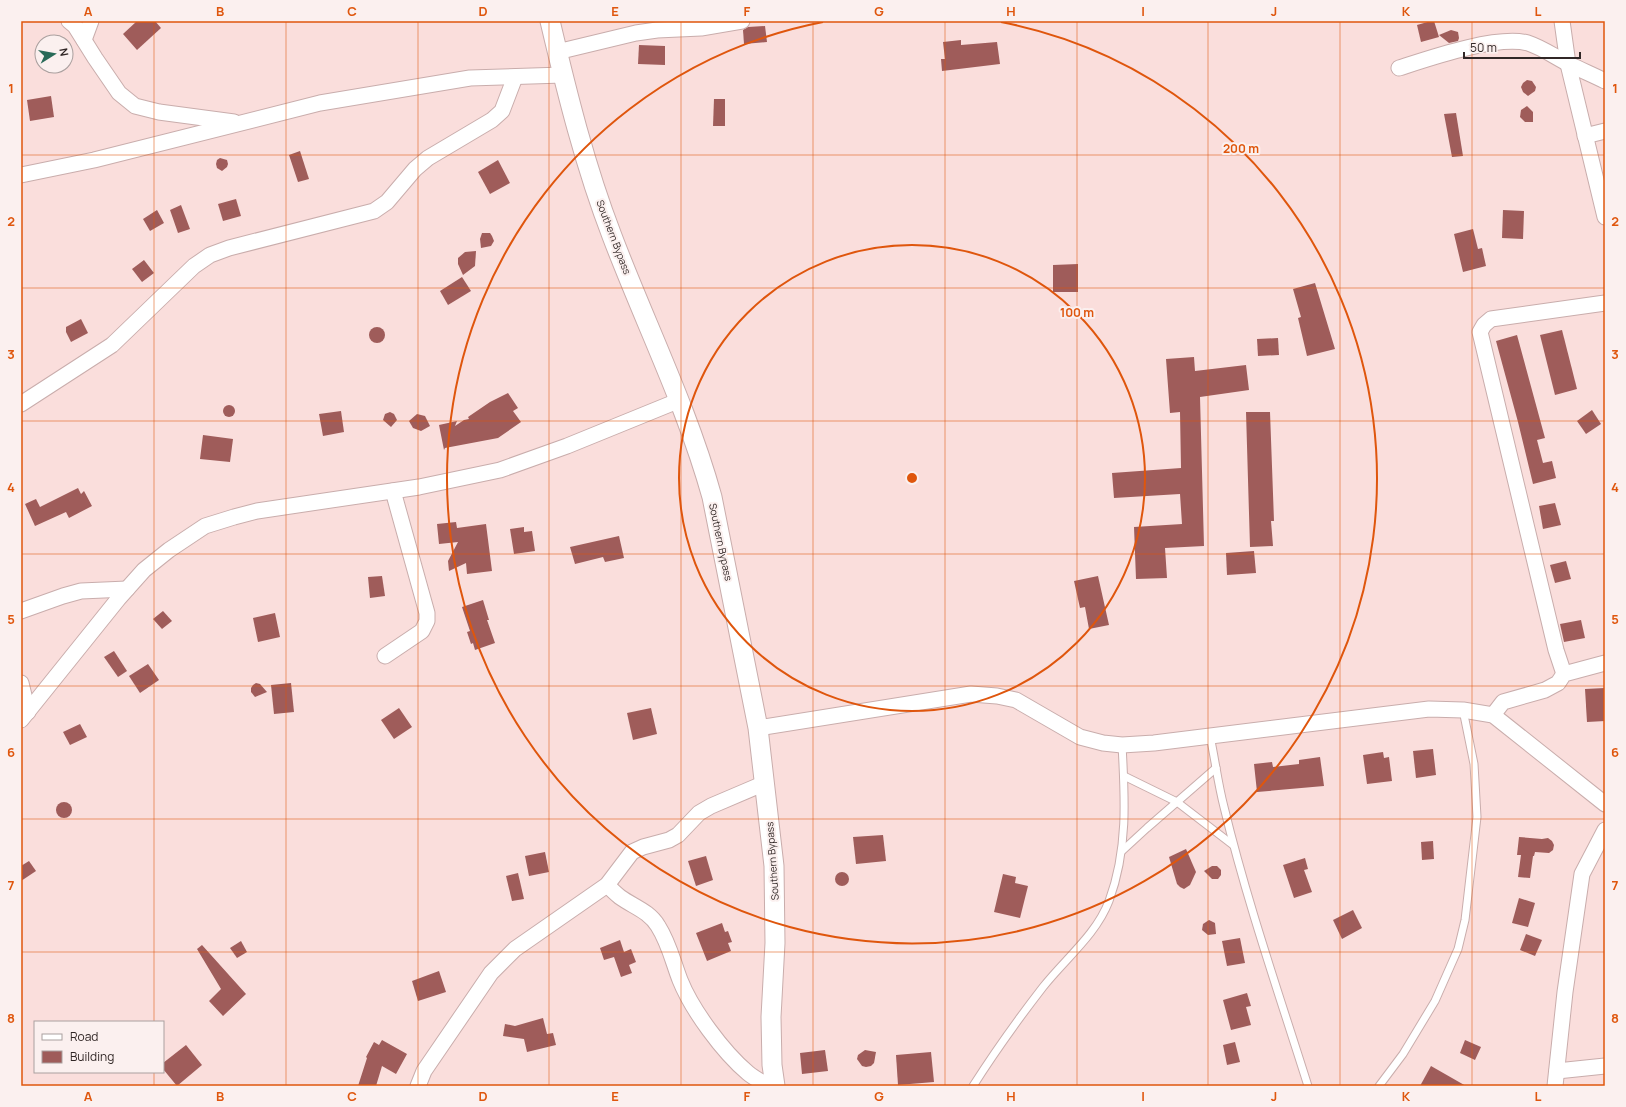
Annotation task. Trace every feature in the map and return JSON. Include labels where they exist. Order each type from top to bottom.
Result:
[{"type":"street","points":[[69,21],[75,26],[119,93],[135,106],[159,112],[243,123]]},
{"type":"street","points":[[84,40],[91,21]]},
{"type":"street","name":"Southern Bypass","points":[[550,21],[563,75],[594,185],[609,228],[680,400],[704,468],[712,497],[758,728],[774,866],[775,943],[771,1017],[772,1065],[775,1086]]},
{"type":"street","points":[[557,52],[636,33],[657,30],[701,28],[742,21]]},
{"type":"street","points":[[1562,21],[1568,64],[1605,217]]},
{"type":"street","points":[[1398,68],[1457,50],[1499,42],[1526,43],[1546,50],[1568,64],[1605,81]]},
{"type":"street","points":[[21,175],[94,160],[320,103],[470,78],[563,75]]},
{"type":"street","points":[[21,404],[112,345],[194,266],[210,255],[229,248],[374,210],[387,202],[415,169],[428,158],[492,120],[502,111],[515,77]]},
{"type":"street","points":[[1585,136],[1605,131]]},
{"type":"street","points":[[1564,674],[1553,635],[1480,332],[1484,324],[1491,319],[1605,303]]},
{"type":"street","points":[[25,716],[144,570],[169,550],[205,526],[257,512],[426,486],[500,470],[567,446],[680,400]]},
{"type":"street","points":[[385,656],[422,631],[427,621],[427,613],[393,491]]},
{"type":"street","points":[[21,611],[81,591],[127,589]]},
{"type":"street","points":[[1493,715],[1503,702],[1545,690],[1558,684],[1564,674],[1605,663]]},
{"type":"street","points":[[21,683],[25,716]]},
{"type":"street","points":[[758,728],[971,694],[997,696],[1016,700],[1080,737],[1103,743],[1122,745],[1210,736],[1429,709],[1463,710],[1493,715],[1605,804]]},
{"type":"street","points":[[418,1086],[424,1071],[491,973],[515,949],[607,885],[632,852],[643,847],[670,840],[678,835],[699,813],[711,806],[765,784]]},
{"type":"street","points":[[1555,1086],[1565,992],[1582,874],[1605,830]]},
{"type":"street","points":[[607,885],[621,897],[649,914],[658,926],[670,950],[680,981],[713,1035],[728,1055],[748,1074],[768,1086]]},
{"type":"street","points":[[1557,1071],[1605,1066]]},
{"type":"lane","points":[[1379,1086],[1403,1054],[1435,1001],[1458,949],[1465,920],[1477,817],[1474,764],[1463,710]]},
{"type":"lane","points":[[1210,736],[1223,805],[1233,845],[1308,1086]]},
{"type":"lane","points":[[973,1086],[1043,987],[1092,932],[1109,902],[1122,851],[1125,799],[1122,745]]},
{"type":"lane","points":[[1122,851],[1216,768]]},
{"type":"lane","points":[[1124,776],[1177,802],[1233,845]]},
{"type":"building","points":[[137,21],[155,21],[161,28],[137,50],[123,34]]},
{"type":"building","points":[[1434,21],[1439,37],[1421,42],[1417,25]]},
{"type":"building","points":[[765,26],[767,42],[744,44],[743,30],[748,27]]},
{"type":"building","points":[[1451,30],[1458,32],[1459,38],[1458,41],[1449,43],[1439,35]]},
{"type":"building","points":[[961,40],[961,45],[997,42],[1000,64],[942,71],[941,59],[945,59],[943,42]]},
{"type":"building","points":[[639,45],[665,46],[665,65],[638,64]]},
{"type":"building","points":[[1527,80],[1532,81],[1536,87],[1535,91],[1528,96],[1523,92],[1521,87]]},
{"type":"building","points":[[51,96],[54,117],[30,121],[27,100]]},
{"type":"building","points":[[714,99],[725,99],[725,126],[713,126]]},
{"type":"building","points":[[1527,106],[1533,112],[1533,122],[1525,122],[1520,117],[1521,110]]},
{"type":"building","points":[[1456,113],[1463,156],[1452,157],[1444,114]]},
{"type":"building","points":[[300,151],[309,179],[298,182],[289,155]]},
{"type":"building","points":[[220,158],[227,160],[228,164],[222,171],[217,168],[216,164],[217,160]]},
{"type":"building","points":[[498,160],[510,183],[490,194],[478,172]]},
{"type":"building","points":[[236,199],[241,216],[223,221],[218,204]]},
{"type":"building","points":[[181,205],[190,229],[178,233],[170,210]]},
{"type":"building","points":[[157,210],[164,223],[150,231],[143,219]]},
{"type":"building","points":[[1503,210],[1524,211],[1523,239],[1502,238]]},
{"type":"building","points":[[1473,229],[1478,249],[1482,248],[1486,266],[1463,272],[1454,234]]},
{"type":"building","points":[[482,233],[490,233],[494,241],[491,246],[481,248],[480,239]]},
{"type":"building","points":[[476,251],[475,266],[463,275],[458,264],[458,258],[465,252]]},
{"type":"building","points":[[144,260],[154,273],[142,282],[132,269]]},
{"type":"building","points":[[1078,264],[1078,292],[1053,292],[1053,265]]},
{"type":"building","points":[[462,277],[471,291],[448,305],[440,291]]},
{"type":"building","points":[[1315,283],[1335,349],[1307,356],[1298,318],[1301,317],[1293,289]]},
{"type":"building","points":[[81,319],[88,333],[71,342],[66,332],[66,327]]},
{"type":"building","points":[[377,327],[384,332],[385,335],[380,342],[377,343],[370,338],[369,335],[374,328]]},
{"type":"building","points":[[1562,330],[1577,389],[1555,395],[1540,335]]},
{"type":"building","points":[[1517,335],[1545,438],[1537,440],[1543,463],[1552,461],[1556,478],[1533,484],[1496,341]]},
{"type":"building","points":[[1278,338],[1279,355],[1258,356],[1257,339]]},
{"type":"building","points":[[1194,357],[1195,371],[1246,365],[1249,390],[1200,397],[1204,546],[1165,548],[1167,578],[1136,579],[1134,527],[1182,524],[1180,494],[1114,498],[1112,473],[1181,468],[1180,412],[1170,413],[1166,359]]},
{"type":"building","points":[[508,393],[518,408],[513,411],[521,422],[498,438],[445,448],[444,450],[439,425],[457,421],[455,426],[464,420],[469,419],[468,417],[490,402]]},
{"type":"building","points":[[231,405],[234,406],[234,416],[227,417],[224,416],[223,409],[224,406]]},
{"type":"building","points":[[1592,410],[1601,424],[1586,434],[1577,421]]},
{"type":"building","points":[[341,411],[344,432],[323,436],[319,414]]},
{"type":"building","points":[[390,412],[394,414],[397,420],[391,427],[383,420],[385,414]]},
{"type":"building","points":[[1246,412],[1270,412],[1274,521],[1271,521],[1273,546],[1250,547]]},
{"type":"building","points":[[417,414],[425,416],[430,426],[421,431],[413,428],[409,421]]},
{"type":"building","points":[[203,435],[233,439],[230,462],[200,459]]},
{"type":"building","points":[[78,488],[81,494],[84,491],[92,506],[69,518],[66,512],[35,526],[25,504],[36,499],[40,507]]},
{"type":"building","points":[[1555,503],[1561,525],[1543,529],[1539,506]]},
{"type":"building","points":[[456,522],[457,528],[486,524],[492,571],[467,574],[466,563],[449,571],[448,561],[458,542],[439,544],[437,524]]},
{"type":"building","points":[[524,527],[524,532],[532,531],[535,551],[514,554],[510,529]]},
{"type":"building","points":[[619,536],[624,558],[605,562],[603,557],[575,564],[570,547]]},
{"type":"building","points":[[1254,551],[1256,573],[1227,575],[1226,553]]},
{"type":"building","points":[[1566,561],[1571,579],[1555,583],[1550,565]]},
{"type":"building","points":[[382,576],[385,596],[370,598],[368,577]]},
{"type":"building","points":[[1098,576],[1109,625],[1089,629],[1085,607],[1080,608],[1074,581]]},
{"type":"building","points":[[483,600],[489,620],[487,620],[495,643],[475,650],[473,643],[471,644],[467,632],[470,631],[462,607]]},
{"type":"building","points":[[163,611],[172,621],[162,629],[153,619]]},
{"type":"building","points":[[275,613],[280,637],[258,642],[253,618]]},
{"type":"building","points":[[1581,620],[1585,638],[1564,642],[1560,624]]},
{"type":"building","points":[[114,651],[127,671],[118,677],[104,657]]},
{"type":"building","points":[[148,664],[159,680],[140,693],[129,676]]},
{"type":"building","points":[[256,683],[260,684],[267,692],[255,697],[251,692],[251,688]]},
{"type":"building","points":[[291,683],[294,712],[274,714],[271,685]]},
{"type":"building","points":[[1605,688],[1605,721],[1587,722],[1585,689]]},
{"type":"building","points":[[399,708],[412,727],[394,739],[381,720]]},
{"type":"building","points":[[651,708],[657,734],[633,740],[627,713]]},
{"type":"building","points":[[80,724],[87,737],[70,745],[63,732]]},
{"type":"building","points":[[1433,749],[1436,775],[1416,778],[1413,751]]},
{"type":"building","points":[[1383,752],[1384,758],[1389,757],[1392,781],[1367,784],[1363,755]]},
{"type":"building","points":[[1320,757],[1324,786],[1257,792],[1254,764],[1272,762],[1273,767],[1299,764],[1299,760]]},
{"type":"building","points":[[61,802],[67,802],[72,807],[70,816],[67,818],[61,818],[56,813],[56,807]]},
{"type":"building","points":[[883,835],[886,861],[856,864],[853,837]]},
{"type":"building","points":[[1519,837],[1542,839],[1548,838],[1554,845],[1553,850],[1549,853],[1535,852],[1533,856],[1530,878],[1518,877],[1521,855],[1517,855]]},
{"type":"building","points":[[1433,841],[1434,859],[1422,860],[1421,842]]},
{"type":"building","points":[[1186,849],[1196,872],[1190,885],[1184,889],[1177,884],[1169,857]]},
{"type":"building","points":[[545,852],[549,872],[529,876],[525,856]]},
{"type":"building","points":[[706,856],[713,880],[696,886],[688,861]]},
{"type":"building","points":[[1305,858],[1308,869],[1304,870],[1312,892],[1294,898],[1283,865]]},
{"type":"building","points":[[29,861],[36,871],[21,881],[21,866]]},
{"type":"building","points":[[1212,866],[1217,866],[1221,870],[1221,875],[1218,879],[1212,879],[1204,871]]},
{"type":"building","points":[[839,872],[845,872],[849,876],[849,882],[845,886],[839,886],[835,882],[835,876]]},
{"type":"building","points":[[518,873],[524,899],[512,901],[506,876]]},
{"type":"building","points":[[1003,874],[1016,877],[1015,883],[1028,886],[1020,918],[994,912]]},
{"type":"building","points":[[1519,898],[1535,903],[1528,927],[1512,923]]},
{"type":"building","points":[[1353,910],[1362,928],[1342,939],[1333,920]]},
{"type":"building","points":[[1209,920],[1215,923],[1216,934],[1208,935],[1202,930],[1203,924]]},
{"type":"building","points":[[722,923],[725,932],[728,931],[732,942],[728,943],[731,951],[707,961],[696,933]]},
{"type":"building","points":[[1526,934],[1542,940],[1535,956],[1520,950]]},
{"type":"building","points":[[1240,938],[1245,963],[1227,966],[1222,941]]},
{"type":"building","points":[[620,940],[624,952],[631,949],[636,962],[629,965],[632,973],[621,977],[614,957],[604,960],[600,948]]},
{"type":"building","points":[[241,941],[247,952],[237,958],[230,948]]},
{"type":"building","points":[[202,945],[246,994],[223,1016],[209,1001],[221,989],[197,949]]},
{"type":"building","points":[[439,971],[446,992],[418,1001],[412,981]]},
{"type":"building","points":[[1247,993],[1251,1006],[1246,1007],[1251,1025],[1231,1030],[1223,1000]]},
{"type":"building","points":[[543,1018],[547,1034],[553,1033],[556,1045],[527,1052],[524,1039],[503,1036],[505,1024],[515,1026]]},
{"type":"building","points":[[382,1040],[407,1054],[396,1074],[382,1066],[376,1086],[358,1086],[367,1058],[366,1057],[374,1042],[379,1045]]},
{"type":"building","points":[[1465,1040],[1481,1047],[1475,1060],[1460,1053]]},
{"type":"building","points":[[1235,1042],[1240,1062],[1227,1065],[1223,1045]]},
{"type":"building","points":[[186,1045],[202,1065],[177,1086],[164,1070],[164,1062]]},
{"type":"building","points":[[825,1050],[828,1071],[802,1074],[800,1053]]},
{"type":"building","points":[[865,1050],[876,1052],[874,1063],[871,1066],[862,1066],[857,1059],[858,1055]]},
{"type":"building","points":[[931,1052],[934,1082],[898,1085],[896,1055]]},
{"type":"building","points":[[1431,1066],[1466,1086],[1420,1086]]}]
